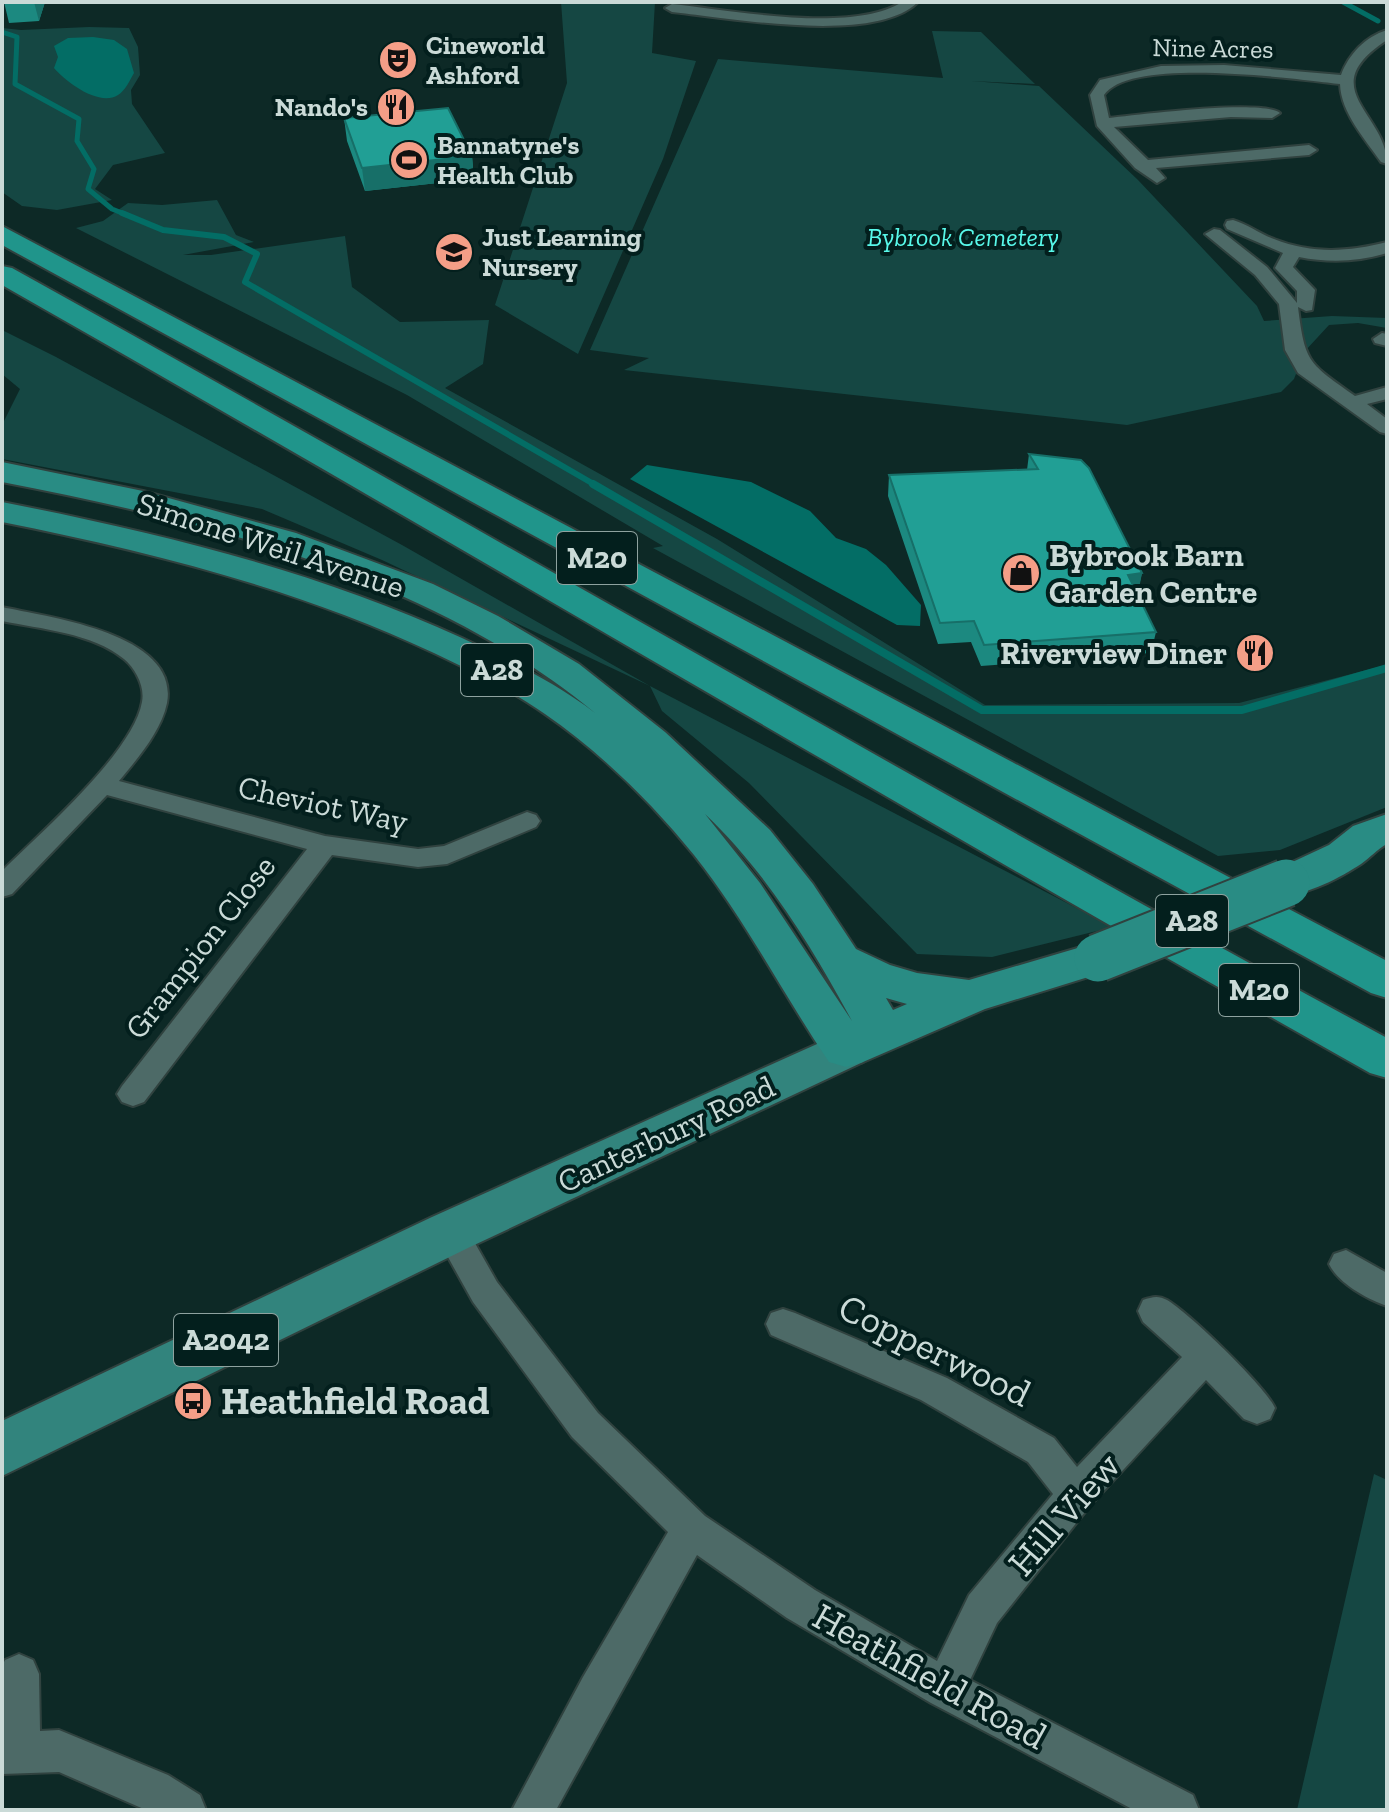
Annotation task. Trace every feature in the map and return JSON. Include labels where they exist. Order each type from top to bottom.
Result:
[{"type":"highway","name":"M20","points":[[13,225],[280,383],[547,531],[1387,981]]},
{"type":"highway","name":"M20","points":[[2,274],[391,493],[1131,919],[1387,1060]]},
{"type":"highway","name":"M20","points":[[2,305],[135,371],[211,393]]},
{"type":"highway","name":"Simone Weil Avenue","points":[[2,472],[145,502],[344,562],[417,591],[548,660],[620,713],[727,812],[763,850],[843,961],[864,1041]]},
{"type":"highway","name":"Simone Weil Avenue","points":[[2,512],[213,558],[348,603],[424,633],[505,674],[571,714],[646,778],[709,845],[864,1041]]},
{"type":"highway","name":"Canterbury Road","points":[[864,1041],[969,997],[1098,958],[1286,883],[1344,855],[1368,836],[1387,828]]},
{"type":"highway","name":"Canterbury Road","points":[[1344,855],[1387,848]]},
{"type":"highway","points":[[843,961],[876,980],[915,991],[969,997]]},
{"type":"main road","name":"Canterbury Road","points":[[2,1449],[451,1232],[864,1041]]},
{"type":"street","points":[[672,13],[687,18],[707,11],[848,23],[902,11],[911,2]]},
{"type":"street","points":[[1387,34],[1352,58],[1346,80],[1352,103],[1371,138],[1387,159]]},
{"type":"street","name":"Nine Acres","points":[[1102,123],[1099,88],[1135,73],[1209,70],[1346,80]]},
{"type":"street","points":[[1102,123],[1231,112],[1272,113]]},
{"type":"street","points":[[1102,123],[1157,178]]},
{"type":"street","points":[[1141,165],[1309,150]]},
{"type":"street","points":[[1233,225],[1245,233],[1294,250],[1339,255],[1378,251],[1387,247]]},
{"type":"street","points":[[1214,234],[1261,271],[1288,303],[1294,350],[1305,369],[1387,428]]},
{"type":"street","points":[[1294,250],[1284,268],[1306,290],[1306,306]]},
{"type":"street","points":[[1354,402],[1387,393]]},
{"type":"street","points":[[2,614],[100,639],[130,652],[153,681],[155,703],[147,728],[101,785],[2,887]]},
{"type":"street","name":"Cheviot Way","points":[[101,785],[325,845],[418,858],[447,855],[527,821]]},
{"type":"street","name":"Grampion Close","points":[[133,1094],[325,845]]},
{"type":"street","name":"Heathfield Road","points":[[451,1232],[485,1292],[585,1425],[691,1529],[801,1604],[945,1689],[1178,1810]]},
{"type":"street","points":[[1346,1264],[1387,1291]]},
{"type":"street","points":[[1155,1311],[1206,1356],[1257,1408]]},
{"type":"street","name":"Copperwood","points":[[783,1324],[934,1389],[1041,1450],[1076,1495]]},
{"type":"street","name":"Hill View","points":[[945,1689],[983,1609],[1076,1495],[1206,1356]]},
{"type":"street","points":[[533,1810],[597,1691],[691,1529]]},
{"type":"street","points":[[19,1674],[10,1752],[59,1751],[153,1790],[185,1810]]},
{"type":"green space","points":[[561,2],[655,2],[652,53],[696,61],[663,159],[578,354],[495,305],[567,83]]},
{"type":"green space","points":[[2,28],[129,28],[138,47],[140,75],[131,90],[132,104],[165,153],[113,165],[95,189],[112,200],[57,210],[22,206],[2,192]]},
{"type":"green space","name":"Bybrook Cemetery","points":[[932,31],[981,32],[1035,84],[971,81],[1039,86],[1138,180],[1257,306],[1264,321],[1332,316],[1387,318],[1387,328],[1358,323],[1329,325],[1305,351],[1294,379],[1281,392],[1127,425],[624,370],[649,358],[590,350],[718,59],[943,78]]},
{"type":"green space","points":[[217,200],[236,235],[254,242],[183,255],[211,255],[345,236],[352,287],[400,322],[489,320],[483,364],[445,388],[717,539],[985,705],[1239,703],[1386,665],[1387,807],[1280,850],[1218,856],[653,548],[663,546],[407,395],[76,228],[103,221],[128,203],[162,205]]},
{"type":"green space","points":[[2,330],[402,545],[650,686],[382,560],[262,509],[2,459],[2,425],[20,389],[2,374]]},
{"type":"green space","points":[[650,686],[1113,927],[992,957],[917,954],[749,783],[662,711]]},
{"type":"green space","points":[[1374,1474],[1387,1480],[1387,1810],[1297,1810]]},
{"type":"shaded area","points":[[68,38],[114,40],[127,49],[134,73],[123,91],[110,98],[83,91],[54,68],[58,57],[54,46]]},
{"type":"shaded area","points":[[647,465],[751,482],[810,511],[836,538],[866,549],[886,565],[921,605],[920,626],[897,625],[630,479]]},
{"type":"building","points":[[448,108],[472,156],[362,168],[344,118]]},
{"type":"building","name":"Bybrook Barn Garden Centre","points":[[1029,454],[1081,460],[1089,468],[1142,573],[1128,575],[1156,632],[984,645],[974,621],[940,623],[889,475],[1038,469]]},
{"type":"waterway","points":[[1343,2],[1378,21]]},
{"type":"waterway","points":[[2,32],[17,37],[15,84],[79,119],[77,141],[94,169],[88,189],[112,209],[122,213]]},
{"type":"waterway","points":[[122,213],[127,215]]},
{"type":"waterway","points":[[122,213],[163,230],[224,237],[257,254],[245,282],[597,486]]},
{"type":"waterway","points":[[593,484],[982,710],[1242,710],[1387,668]]},
{"type":"place","name":"Cineworld Ashford","points":[[398,60]]},
{"type":"place","name":"Nando's","points":[[396,107]]},
{"type":"place","name":"Bannatyne's Health Club","points":[[409,160]]},
{"type":"place","name":"Just Learning Nursery","points":[[454,252]]},
{"type":"place","name":"Bybrook Barn Garden Centre","points":[[1021,573]]},
{"type":"place","name":"Riverview Diner","points":[[1255,653]]},
{"type":"place","name":"Heathfield Road","points":[[193,1401]]}]
